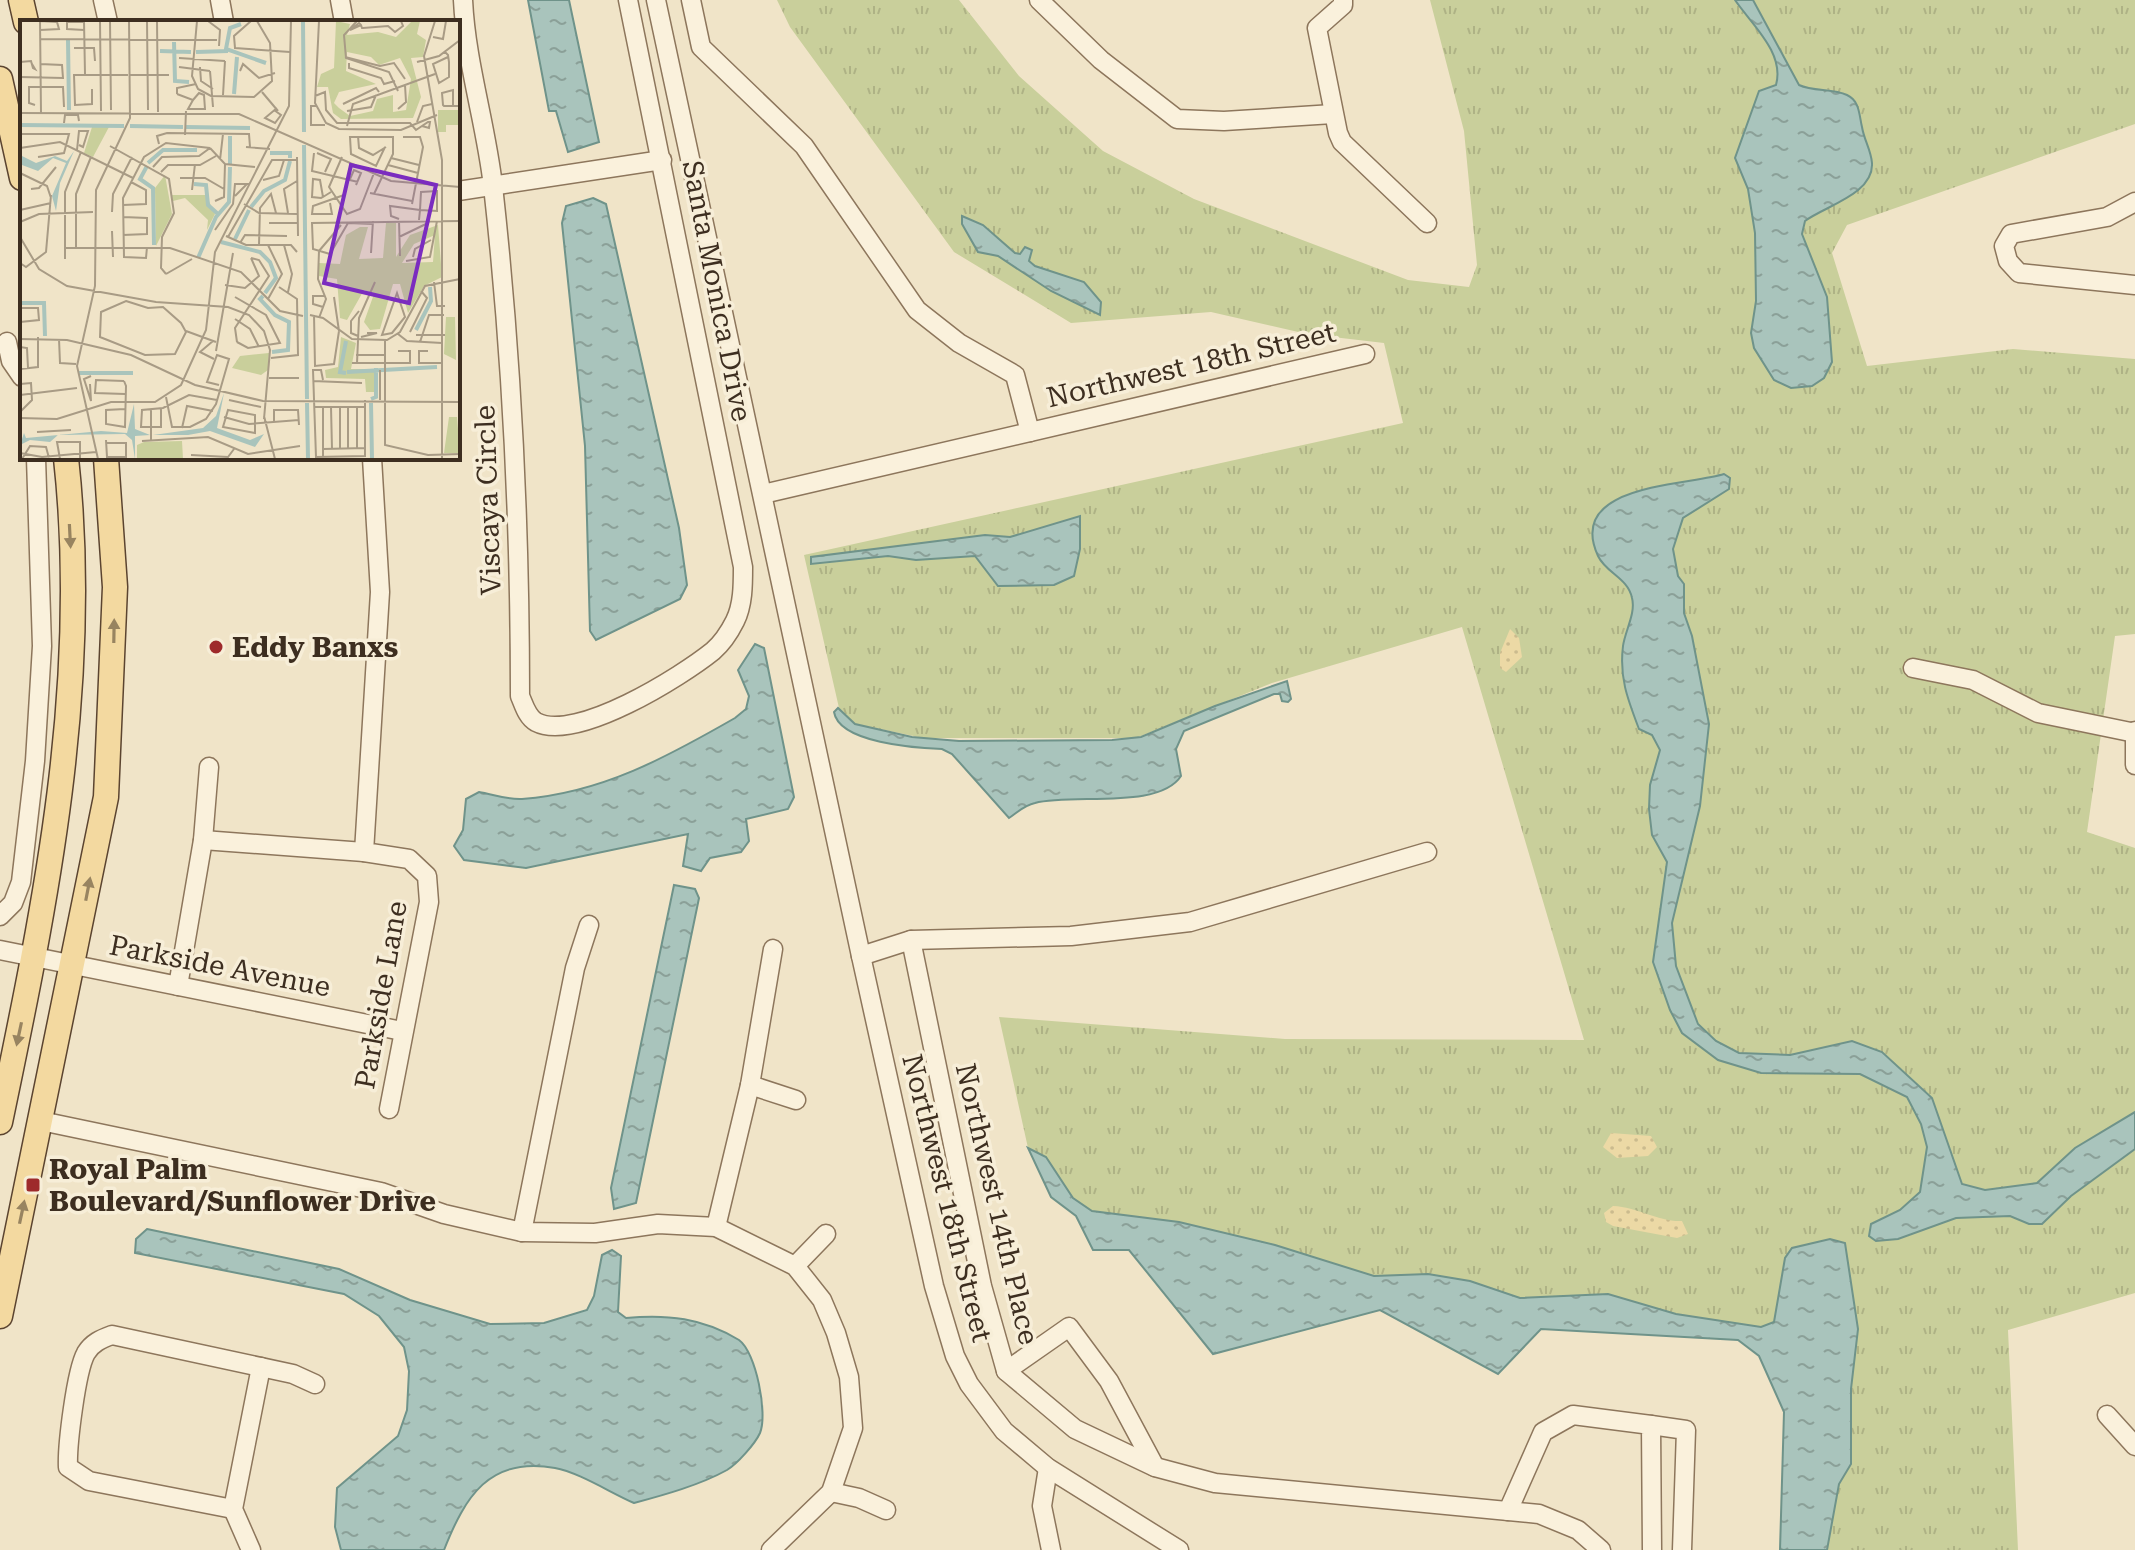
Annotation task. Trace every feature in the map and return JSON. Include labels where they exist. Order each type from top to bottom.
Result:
[{"type":"main road","points":[[21,0],[26,20]]},
{"type":"main road","points":[[0,79],[20,169]]},
{"type":"main road","points":[[0,1122],[35,957],[62,796],[73,589],[66,460]]},
{"type":"main road","points":[[0,1316],[106,797],[113,693],[115,587],[106,460]]},
{"type":"street","points":[[103,0],[108,20]]},
{"type":"street","points":[[220,0],[224,20]]},
{"type":"street","points":[[340,0],[344,20]]},
{"type":"street","name":"Viscaya Circle","points":[[463,0],[493,185],[514,421],[520,567],[520,696],[526,712]]},
{"type":"street","name":"Santa Monica Drive","points":[[526,712],[536,722],[551,725],[611,714],[715,650],[736,620],[743,593],[743,567],[628,0]]},
{"type":"street","name":"Northwest 18th Street","points":[[656,0],[861,956],[934,1286],[955,1356],[969,1384],[1004,1431],[1048,1468],[1179,1550]]},
{"type":"street","name":"Northwest 18th Street","points":[[691,0],[701,47],[804,146],[917,310],[959,343],[1015,375],[1030,432]]},
{"type":"street","points":[[1039,0],[1101,60],[1177,119],[1224,121],[1333,114]]},
{"type":"street","points":[[1343,0],[1343,5],[1317,28],[1333,114],[1342,142],[1427,223]]},
{"type":"street","points":[[460,191],[662,160]]},
{"type":"street","points":[[2135,202],[2107,217],[2011,234],[2004,246],[2008,261],[2019,273],[2135,285]]},
{"type":"street","points":[[10,342],[11,361],[20,374]]},
{"type":"street","name":"Northwest 18th Street","points":[[763,494],[1365,354]]},
{"type":"street","points":[[0,916],[13,903],[21,882],[35,761],[42,646],[36,460]]},
{"type":"street","points":[[364,852],[380,592],[372,460]]},
{"type":"street","points":[[1913,668],[1973,680],[2038,713],[2135,732],[2135,765]]},
{"type":"street","points":[[178,986],[203,840],[209,767]]},
{"type":"street","name":"Parkside Lane","points":[[203,840],[364,852],[409,859],[427,876],[429,902],[389,1109]]},
{"type":"street","points":[[861,956],[911,940],[1071,936],[1190,922],[1427,852]]},
{"type":"street","points":[[522,1232],[575,968],[589,925]]},
{"type":"street","name":"Northwest 14th Place","points":[[911,940],[982,1286],[1006,1371],[1075,1429],[1155,1467],[1215,1483],[1539,1514],[1578,1530],[1601,1550]]},
{"type":"street","points":[[716,1227],[750,1085],[773,949]]},
{"type":"street","name":"Parkside Avenue","points":[[0,950],[402,1031]]},
{"type":"street","points":[[750,1085],[796,1100]]},
{"type":"street","points":[[41,1121],[381,1192],[444,1214],[522,1232],[585,1233],[658,1224],[716,1227],[795,1266],[822,1300],[836,1333],[849,1377],[853,1428],[831,1492],[771,1550]]},
{"type":"street","points":[[795,1266],[826,1234]]},
{"type":"street","points":[[1006,1371],[1069,1327],[1109,1381],[1155,1467]]},
{"type":"street","points":[[233,1509],[89,1481],[68,1467],[67,1448],[85,1354],[97,1340],[112,1335],[293,1374],[315,1384]]},
{"type":"street","points":[[251,1550],[233,1509],[261,1367]]},
{"type":"street","points":[[1508,1511],[1543,1432],[1573,1415],[1686,1430],[1682,1550]]},
{"type":"street","points":[[2107,1415],[2135,1446]]},
{"type":"street","points":[[1651,1425],[1652,1550]]},
{"type":"street","points":[[1048,1468],[1042,1506],[1051,1550]]},
{"type":"street","points":[[831,1492],[859,1498],[886,1510]]},
{"type":"green space","points":[[777,0],[959,0],[1019,76],[1103,151],[1194,199],[1408,280],[1469,287],[1477,265],[1464,131],[1430,0],[2135,0],[2135,124],[1847,225],[1832,253],[1867,366],[2013,349],[2135,359],[2135,634],[2115,636],[2087,832],[2135,848],[2135,1293],[2008,1330],[2018,1550],[1780,1550],[1784,1412],[1759,1356],[1738,1340],[1541,1329],[1498,1374],[1380,1310],[1213,1354],[1129,1250],[1093,1250],[1076,1216],[1051,1197],[1028,1148],[999,1017],[1285,1039],[1584,1040],[1462,627],[1272,683],[1136,738],[923,738],[842,721],[804,555],[1403,423],[1384,343],[1307,334],[1211,312],[1071,323],[954,252],[790,27]]},
{"type":"sand","points":[[1510,629],[1519,638],[1522,657],[1506,672],[1500,668],[1500,653]]},
{"type":"sand","points":[[1611,1133],[1651,1136],[1657,1147],[1648,1156],[1617,1158],[1603,1147]]},
{"type":"sand","points":[[1613,1206],[1682,1221],[1688,1234],[1677,1238],[1613,1226],[1606,1222],[1604,1213]]},
{"type":"water","points":[[528,0],[569,0],[599,142],[568,152],[556,111],[549,111]]},
{"type":"water","points":[[1735,0],[1753,0],[1799,85],[1841,93],[1854,101],[1872,163],[1871,174],[1857,191],[1805,221],[1802,234],[1827,297],[1832,362],[1824,378],[1812,386],[1791,388],[1774,380],[1754,348],[1751,333],[1756,301],[1755,233],[1748,189],[1735,158],[1759,91],[1776,85],[1778,73],[1765,40]]},
{"type":"water","points":[[593,198],[606,204],[679,528],[687,585],[680,599],[596,640],[590,631],[585,446],[562,223],[566,206]]},
{"type":"water","points":[[962,216],[983,225],[1015,253],[1020,254],[1025,247],[1032,250],[1029,261],[1035,266],[1084,282],[1101,302],[1100,315],[1051,291],[998,256],[978,252],[962,224]]},
{"type":"water","points":[[1724,474],[1730,478],[1729,489],[1683,518],[1673,549],[1678,576],[1684,584],[1684,613],[1692,636],[1709,724],[1700,806],[1672,923],[1676,966],[1698,1024],[1716,1041],[1739,1053],[1790,1055],[1852,1041],[1882,1052],[1932,1098],[1962,1184],[1985,1190],[2037,1183],[2075,1148],[2135,1112],[2135,1149],[2071,1196],[2042,1224],[2029,1224],[2010,1216],[1956,1218],[1898,1239],[1876,1241],[1869,1236],[1871,1224],[1900,1210],[1920,1192],[1927,1147],[1921,1124],[1907,1097],[1860,1074],[1761,1073],[1718,1060],[1682,1033],[1670,1010],[1653,962],[1667,862],[1652,835],[1649,809],[1650,785],[1660,750],[1652,735],[1639,729],[1623,679],[1623,646],[1633,604],[1630,591],[1598,556],[1592,532],[1598,514],[1613,502],[1634,492]]},
{"type":"water","points":[[1080,516],[1080,549],[1074,576],[1054,585],[998,586],[975,556],[916,560],[888,556],[811,564],[811,557],[985,535],[1010,537]]},
{"type":"water","points":[[755,644],[764,648],[794,797],[788,809],[746,819],[749,841],[741,852],[710,858],[701,871],[683,866],[688,834],[526,868],[464,860],[454,846],[463,830],[466,799],[479,792],[522,799],[607,781],[659,759],[735,718],[746,709],[749,696],[738,670]]},
{"type":"water","points":[[1287,681],[1291,699],[1288,702],[1282,701],[1280,694],[1274,694],[1184,731],[1176,749],[1181,776],[1170,787],[1135,797],[1035,803],[1009,818],[952,754],[942,749],[898,745],[864,737],[849,731],[834,712],[838,708],[855,724],[912,737],[959,741],[1112,740],[1141,737],[1215,706]]},
{"type":"water","points":[[674,885],[695,889],[699,898],[636,1203],[614,1209],[611,1188]]},
{"type":"water","points":[[1028,1148],[1046,1157],[1073,1198],[1092,1211],[1179,1222],[1275,1245],[1374,1276],[1428,1274],[1470,1281],[1520,1298],[1608,1294],[1676,1314],[1761,1327],[1774,1322],[1785,1258],[1792,1248],[1830,1239],[1845,1243],[1858,1329],[1851,1389],[1851,1464],[1839,1484],[1827,1550],[1780,1550],[1784,1412],[1759,1356],[1738,1340],[1541,1329],[1498,1374],[1380,1310],[1213,1354],[1129,1250],[1093,1250],[1076,1216],[1051,1197]]},
{"type":"water","points":[[147,1229],[339,1269],[410,1300],[490,1324],[544,1323],[587,1310],[594,1296],[602,1255],[612,1250],[621,1256],[618,1312],[626,1318],[670,1317],[698,1322],[739,1340],[745,1347],[759,1384],[762,1412],[760,1433],[727,1470],[694,1485],[646,1500],[634,1503],[564,1470],[532,1466],[513,1468],[496,1475],[471,1498],[444,1550],[341,1550],[335,1527],[337,1488],[398,1436],[407,1410],[409,1371],[404,1347],[379,1316],[344,1294],[135,1253],[136,1239]]},
{"type":"place","name":"Eddy Banxs","points":[[216,647]]},
{"type":"place","name":"Royal Palm Boulevard/Sunflower Drive","points":[[33,1185]]}]
